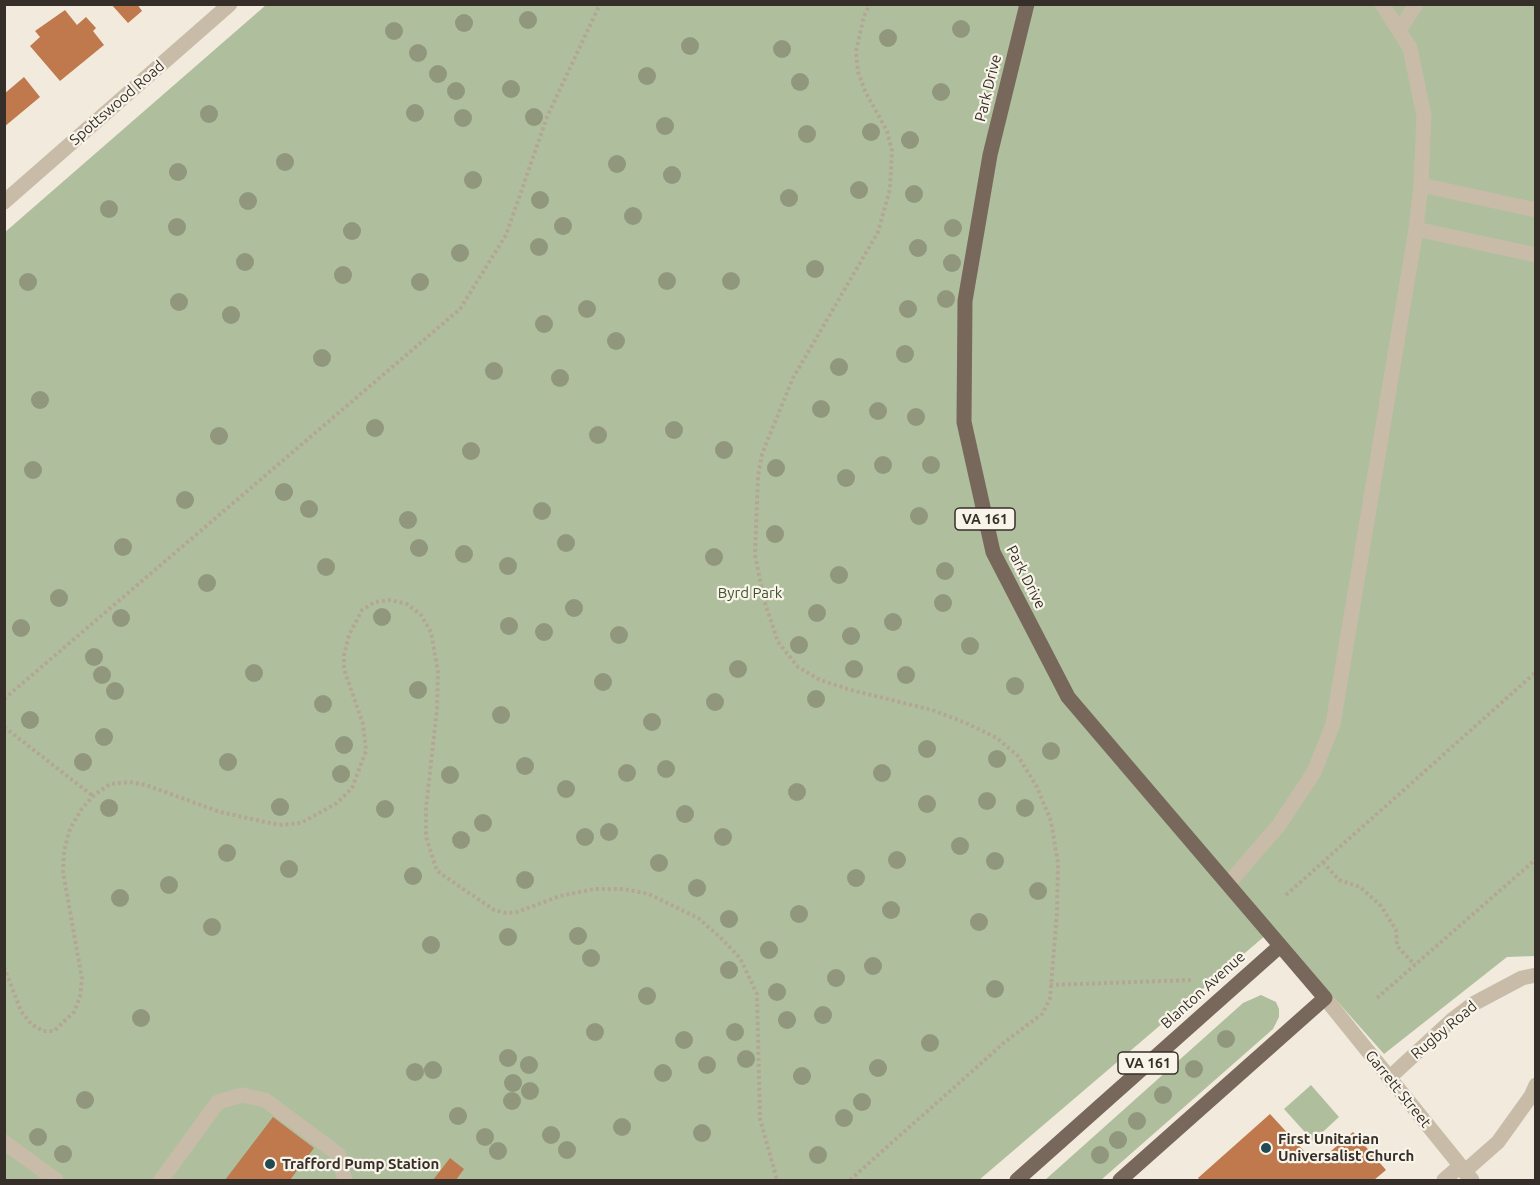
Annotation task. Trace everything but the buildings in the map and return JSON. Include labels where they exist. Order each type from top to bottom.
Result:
[{"type":"main road","name":"Park Drive","points":[[1027,4],[990,155],[965,301],[964,422],[993,552],[1068,698],[1325,998]]},
{"type":"main road","name":"Blanton Avenue","points":[[1017,1180],[1280,946]]},
{"type":"main road","points":[[1120,1180],[1325,998]]},
{"type":"street","name":"Spottswood Road","points":[[4,202],[230,4]]},
{"type":"street","points":[[1228,885],[1279,825],[1314,772],[1333,724],[1416,228],[1421,185],[1425,116],[1410,48],[1382,4]]},
{"type":"street","points":[[1400,29],[1416,4]]},
{"type":"street","points":[[1421,185],[1536,210]]},
{"type":"street","points":[[1416,228],[1536,255]]},
{"type":"street","name":"Rugby Road","points":[[1389,1078],[1452,1020],[1473,1004],[1522,978],[1536,975]]},
{"type":"street","name":"Garrett Street","points":[[1325,998],[1465,1173]]},
{"type":"street","points":[[1444,1180],[1465,1173],[1498,1142],[1531,1096],[1536,1085]]},
{"type":"street","points":[[161,1180],[218,1102],[242,1095],[265,1100],[338,1154],[345,1180]]},
{"type":"street","points":[[4,1142],[56,1180]]},
{"type":"path","points":[[4,699],[460,309],[506,236],[547,117],[600,4]]},
{"type":"path","points":[[850,1180],[1006,1041],[1042,1014],[1050,999],[1057,912],[1058,863],[1051,821],[1037,787],[1018,756],[997,738],[966,723],[932,710],[850,690],[820,680],[798,667],[778,642],[764,600],[755,555],[758,477],[762,454],[773,424],[814,338],[863,261],[878,231],[890,189],[892,151],[887,131],[865,91],[858,72],[856,51],[864,16],[870,4]]},
{"type":"path","points":[[4,967],[21,1011],[31,1024],[43,1031],[54,1031],[74,1012],[80,997],[82,979],[63,872],[64,851],[70,829],[93,796],[110,784],[129,782],[254,821],[279,825],[301,823],[321,813],[352,788],[366,751],[363,724],[344,669],[344,655],[354,622],[362,610],[375,602],[390,600],[407,604],[421,615],[431,632],[438,672],[437,709],[426,808],[426,837],[437,871],[494,910],[506,914],[560,896],[594,889],[624,889],[649,894],[698,918],[721,938],[740,958],[757,994],[760,1119],[777,1180]]},
{"type":"path","points":[[1286,895],[1536,672]]},
{"type":"path","points":[[4,727],[93,796]]},
{"type":"path","points":[[1377,998],[1536,859]]},
{"type":"path","points":[[1323,862],[1340,880],[1360,887],[1381,906],[1396,930],[1398,946],[1415,965]]},
{"type":"path","points":[[1050,984],[1192,980]]},
{"type":"green space","name":"Byrd Park","points":[[266,5],[1535,5],[1535,956],[1507,957],[1384,1054],[1273,929],[979,1180],[5,1180],[4,233]]},
{"type":"green space","points":[[1261,995],[1276,1002],[1279,1009],[1279,1017],[1273,1029],[1101,1180],[1045,1180],[1243,1003]]},
{"type":"green space","points":[[1311,1085],[1339,1117],[1313,1141],[1284,1109]]},
{"type":"place","name":"First Unitarian Universalist Church","points":[[1266,1148]]},
{"type":"place","name":"Trafford Pump Station","points":[[270,1164]]}]
